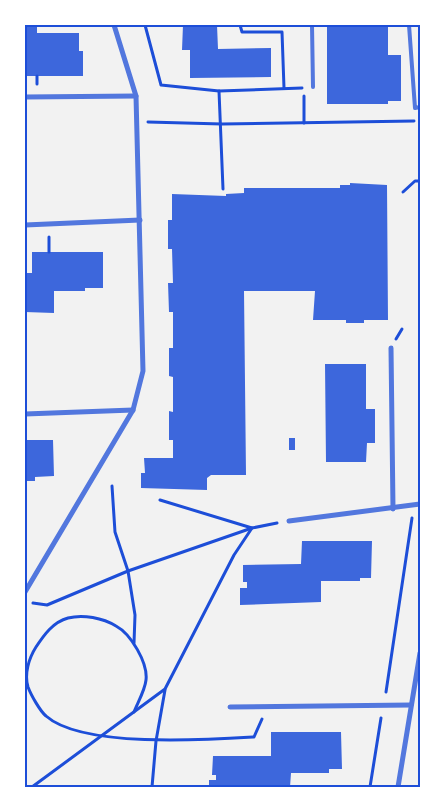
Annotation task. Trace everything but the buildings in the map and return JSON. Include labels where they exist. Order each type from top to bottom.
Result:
[{"type":"street","points":[[25,592],[133,410],[143,371],[136,96],[114,25]]},
{"type":"street","points":[[25,97],[136,96]]},
{"type":"street","points":[[25,225],[140,220]]},
{"type":"street","points":[[391,348],[393,508]]},
{"type":"street","points":[[25,414],[133,410]]},
{"type":"street","points":[[289,521],[417,504]]},
{"type":"street","points":[[398,787],[411,705],[418,677],[420,653]]},
{"type":"street","points":[[230,707],[411,705]]},
{"type":"lane","points":[[312,25],[313,87]]},
{"type":"lane","points":[[409,25],[416,108],[420,107]]},
{"type":"path","points":[[145,25],[161,85],[219,91],[303,88],[304,123]]},
{"type":"path","points":[[240,25],[242,32],[282,32],[284,88]]},
{"type":"path","points":[[219,91],[222,124],[223,189]]},
{"type":"path","points":[[136,121],[222,124],[420,121]]},
{"type":"path","points":[[403,192],[416,181],[420,181]]},
{"type":"path","points":[[112,486],[116,532],[128,571],[135,615],[134,644]]},
{"type":"path","points":[[160,500],[252,528]]},
{"type":"path","points":[[370,787],[417,504]]},
{"type":"path","points":[[25,602],[46,605],[128,571],[252,528],[289,521]]},
{"type":"path","points":[[152,787],[156,741],[165,689],[234,555],[252,528]]},
{"type":"path","points":[[134,712],[146,681],[145,665],[134,644],[117,626],[90,617],[68,618],[47,630],[28,658],[28,686],[45,716],[72,730],[156,741],[254,737],[263,715]]},
{"type":"path","points":[[32,787],[165,689]]}]
